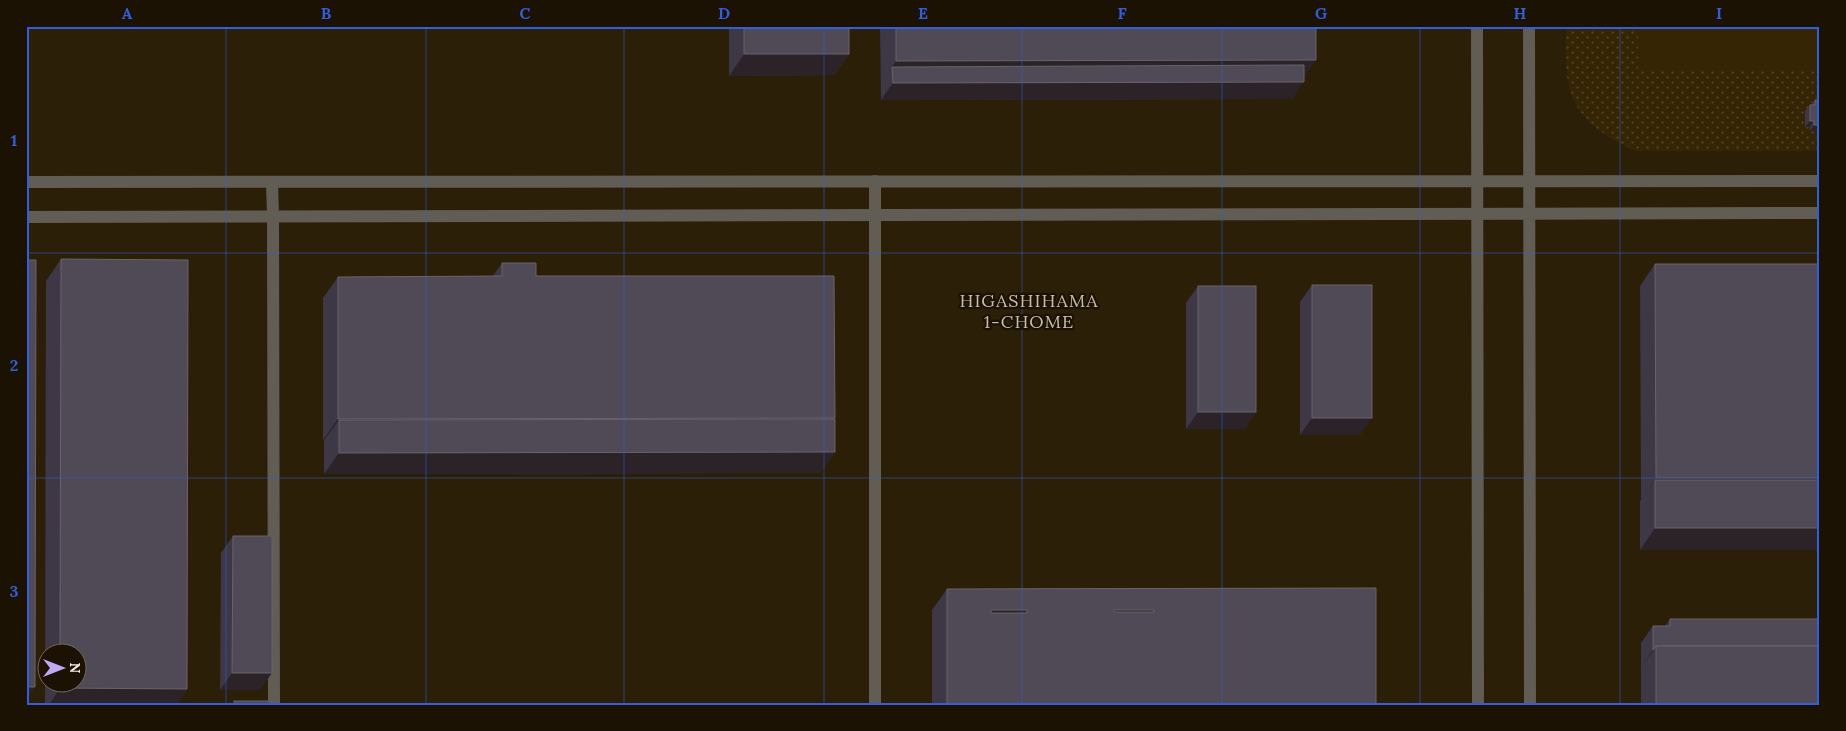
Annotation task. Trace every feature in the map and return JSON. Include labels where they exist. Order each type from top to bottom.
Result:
[{"type":"street","points":[[1477,26],[1478,705]]},
{"type":"street","points":[[1529,26],[1530,705]]},
{"type":"street","points":[[875,181],[875,705]]},
{"type":"street","points":[[26,182],[1820,181]]},
{"type":"street","points":[[272,182],[274,705]]},
{"type":"street","points":[[26,217],[1820,213]]},
{"type":"shaded area","points":[[26,26],[1820,26],[1820,705],[26,705]]},
{"type":"shaded area","points":[[1566,26],[1820,26],[1820,151],[1636,151],[1623,145],[1591,123],[1575,103],[1567,76]]},
{"type":"shaded area","points":[[1638,26],[1820,26],[1820,70],[1638,70]]},
{"type":"building","points":[[744,26],[849,26],[849,54],[744,54]]},
{"type":"building","points":[[896,26],[1316,26],[1316,60],[896,61]]},
{"type":"building","points":[[1304,65],[1304,82],[893,83],[892,67]]},
{"type":"building","points":[[1815,100],[1820,100],[1820,125],[1814,125],[1814,121],[1810,121],[1810,105],[1815,105]]},
{"type":"building","points":[[61,259],[188,260],[187,689],[88,688],[88,644],[60,644]]},
{"type":"building","points":[[26,260],[36,260],[35,687],[26,687]]},
{"type":"building","points":[[502,263],[536,263],[536,276],[834,276],[835,418],[338,419],[338,277],[502,276]]},
{"type":"building","points":[[1655,264],[1820,264],[1820,478],[1656,478]]},
{"type":"building","points":[[1312,285],[1372,285],[1372,418],[1312,418]]},
{"type":"building","points":[[1198,286],[1256,286],[1256,412],[1198,412]]},
{"type":"building","points":[[835,419],[835,452],[339,453],[339,420]]},
{"type":"building","points":[[1655,480],[1820,480],[1820,528],[1655,528]]},
{"type":"building","points":[[233,536],[272,536],[272,673],[232,673]]},
{"type":"building","points":[[1376,588],[1376,705],[947,705],[947,589]],"holes":[[[991,610],[1027,610],[1027,613],[991,613]],[[1114,610],[1154,610],[1154,612],[1114,612]]]},
{"type":"building","points":[[1670,619],[1820,619],[1820,646],[1656,646],[1653,650],[1653,626],[1670,626]]},
{"type":"building","points":[[1656,646],[1820,646],[1820,705],[1656,705]]},
{"type":"building","points":[[234,701],[270,701],[270,705],[234,705]]},
{"type":"district","name":"HIGASHIHAMA 1-CHOME","points":[[1029,311]]}]
